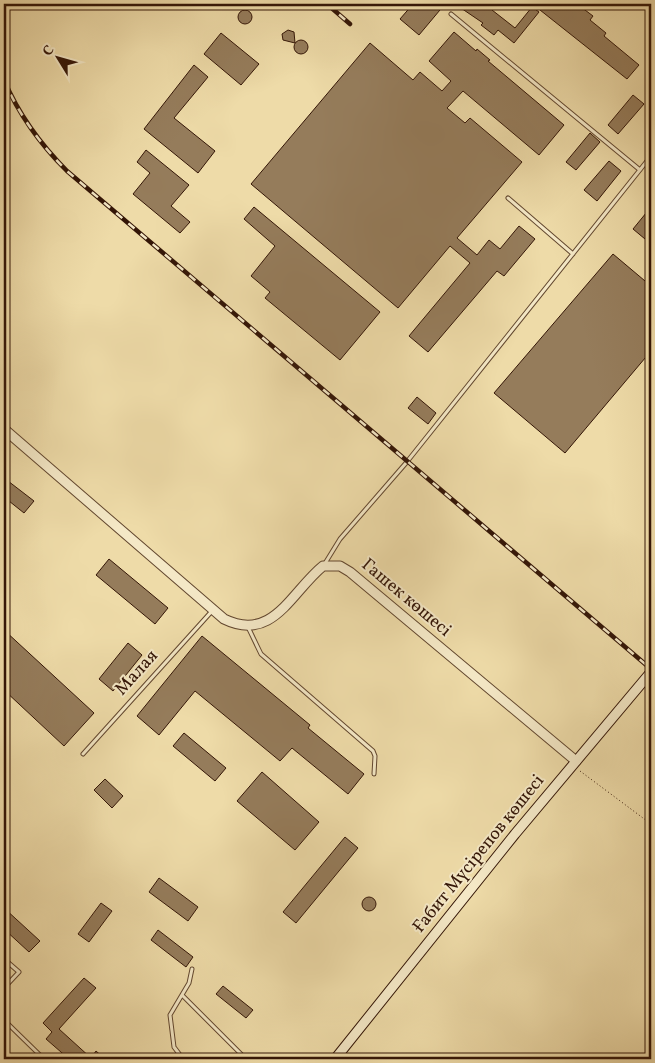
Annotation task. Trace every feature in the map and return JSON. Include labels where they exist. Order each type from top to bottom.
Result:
[{"type":"street","points":[[4,429],[212,611],[234,624],[248,627],[260,625],[277,615],[323,566]]},
{"type":"street","name":"Гашек көшесі","points":[[323,566],[340,566],[350,572],[574,763]]},
{"type":"street","name":"Ғабит Мүсірепов көшесі","points":[[335,1059],[574,763],[651,672]]},
{"type":"lane","points":[[450,14],[640,170]]},
{"type":"lane","points":[[323,566],[340,539],[406,462],[651,156]]},
{"type":"lane","points":[[508,198],[573,254]]},
{"type":"lane","name":"Малая","points":[[84,754],[212,611]]},
{"type":"lane","points":[[248,627],[261,654],[372,751],[375,756],[374,774]]},
{"type":"lane","points":[[4,959],[19,972],[4,988]]},
{"type":"lane","points":[[183,1059],[174,1047],[170,1015],[189,983],[192,969]]},
{"type":"lane","points":[[182,995],[246,1059]]},
{"type":"lane","points":[[4,1020],[44,1059]]},
{"type":"path","points":[[574,763],[651,824]]},
{"type":"building","points":[[413,4],[445,4],[419,35],[400,19]]},
{"type":"building","points":[[455,4],[497,4],[492,10],[515,28],[532,7],[539,12],[514,43],[498,30],[494,35],[481,25],[483,23]]},
{"type":"building","points":[[544,4],[577,4],[593,16],[590,20],[606,33],[604,36],[639,65],[627,79],[540,10]]},
{"type":"building","points":[[245,10],[250,12],[252,17],[250,22],[245,24],[240,22],[238,17],[240,12]]},
{"type":"building","points":[[288,30],[294,32],[295,43],[283,40],[282,34]]},
{"type":"building","points":[[454,32],[476,51],[477,49],[490,60],[488,61],[564,125],[539,155],[463,91],[447,108],[465,123],[470,118],[522,162],[457,238],[477,255],[489,240],[500,249],[519,226],[535,239],[504,276],[497,271],[428,352],[409,336],[470,263],[450,246],[398,308],[251,184],[370,43],[413,80],[420,72],[442,91],[451,81],[429,61]]},
{"type":"building","points":[[221,33],[259,64],[241,85],[204,54]]},
{"type":"building","points":[[301,40],[306,42],[308,47],[306,52],[301,54],[296,52],[294,47],[296,42]]},
{"type":"building","points":[[194,65],[208,77],[174,118],[215,151],[198,173],[144,129]]},
{"type":"building","points":[[633,95],[644,104],[618,134],[608,125]]},
{"type":"building","points":[[590,133],[600,142],[576,170],[566,162]]},
{"type":"building","points":[[146,150],[189,185],[171,206],[190,222],[180,233],[133,194],[150,173],[137,162]]},
{"type":"building","points":[[609,161],[621,171],[597,201],[584,190]]},
{"type":"building","points":[[254,207],[380,312],[340,360],[265,298],[270,292],[251,276],[275,246],[244,219]]},
{"type":"building","points":[[651,207],[651,244],[633,229]]},
{"type":"building","points":[[613,254],[651,286],[651,351],[565,453],[494,393]]},
{"type":"building","points":[[417,397],[436,413],[428,424],[408,408]]},
{"type":"building","points":[[8,481],[34,501],[24,513],[4,497],[4,486]]},
{"type":"building","points":[[109,559],[168,608],[155,624],[96,575]]},
{"type":"building","points":[[4,630],[94,713],[64,746],[4,690]]},
{"type":"building","points":[[202,636],[310,725],[308,728],[364,774],[348,794],[292,748],[280,761],[195,691],[159,735],[137,716]]},
{"type":"building","points":[[128,643],[142,655],[113,691],[99,679]]},
{"type":"building","points":[[184,733],[226,768],[215,781],[173,746]]},
{"type":"building","points":[[262,772],[319,822],[295,850],[237,801]]},
{"type":"building","points":[[105,779],[123,796],[112,808],[94,790]]},
{"type":"building","points":[[345,837],[358,848],[296,923],[283,912]]},
{"type":"building","points":[[159,878],[198,907],[188,921],[149,892]]},
{"type":"building","points":[[369,897],[374,899],[376,904],[374,909],[369,911],[364,909],[362,904],[364,899]]},
{"type":"building","points":[[101,903],[112,911],[89,942],[78,934]]},
{"type":"building","points":[[4,908],[40,941],[29,952],[4,929]]},
{"type":"building","points":[[158,930],[193,957],[186,967],[151,940]]},
{"type":"building","points":[[84,978],[96,988],[59,1029],[91,1058],[96,1051],[105,1059],[69,1059],[46,1039],[52,1032],[43,1023]]},
{"type":"building","points":[[223,986],[253,1010],[246,1018],[216,994]]},
{"type":"railway","points":[[327,4],[350,24]]},
{"type":"railway","points":[[4,80],[16,105],[31,128],[67,171],[651,669]]}]
